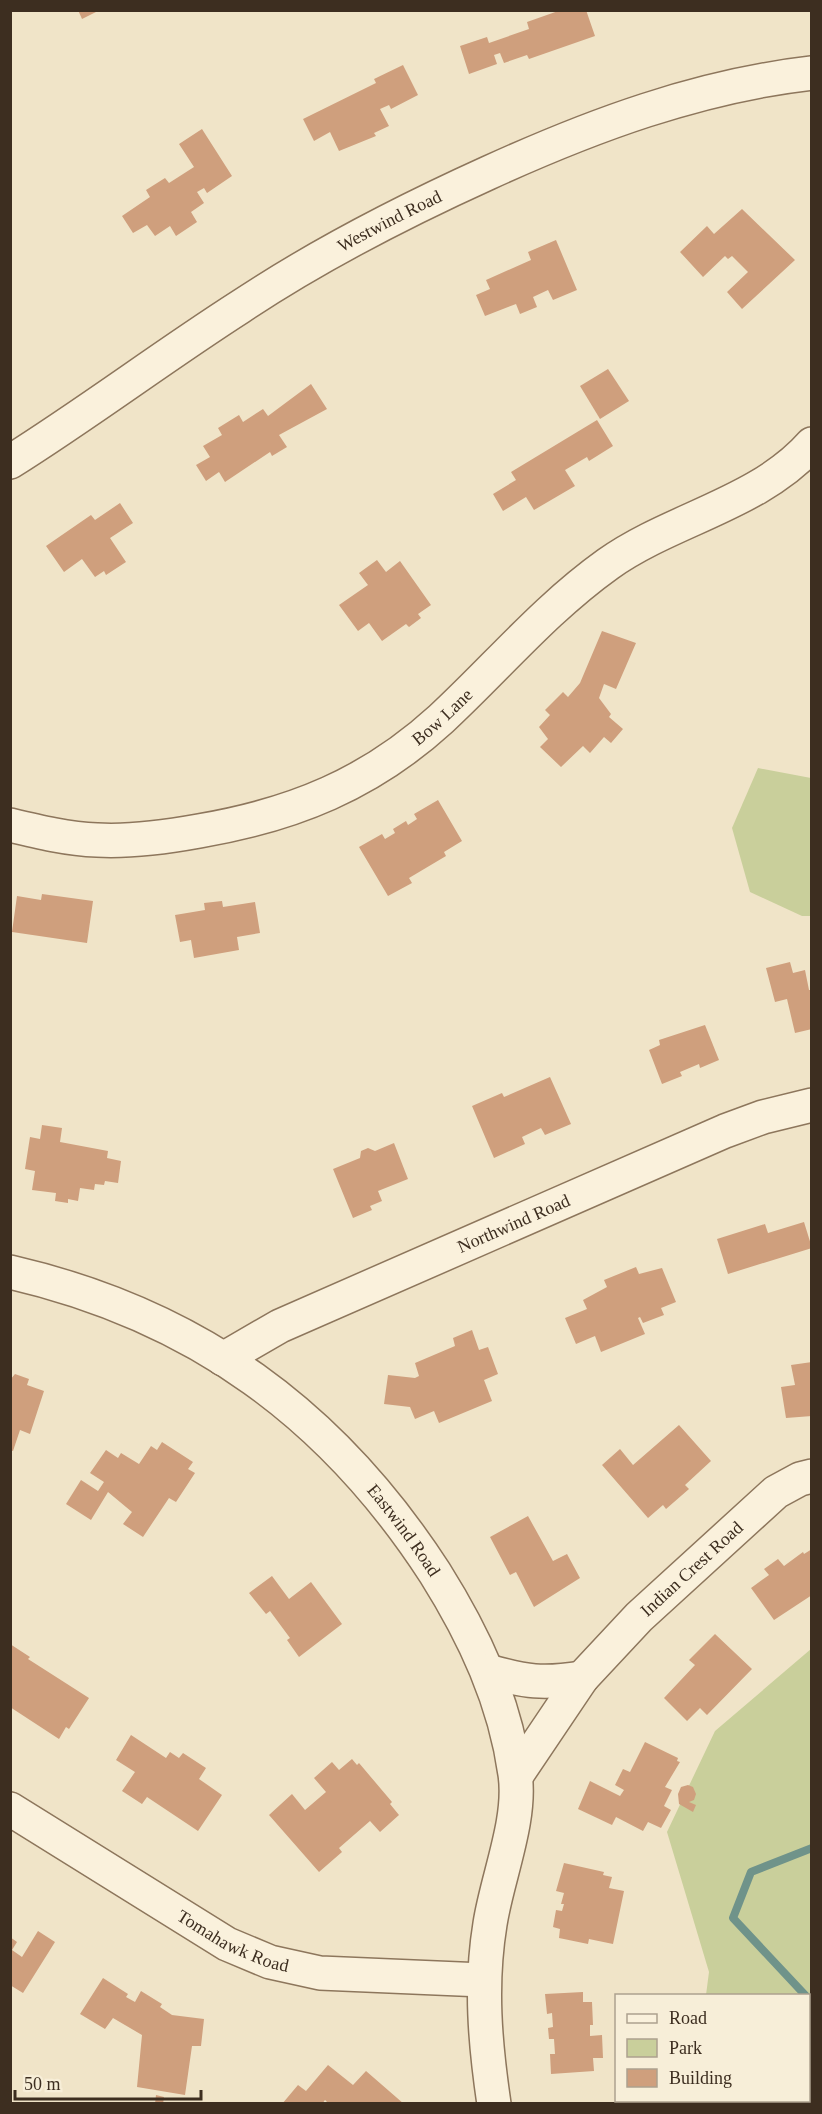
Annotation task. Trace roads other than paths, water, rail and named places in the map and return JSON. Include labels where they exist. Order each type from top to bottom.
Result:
[{"type":"street","name":"Westwind Road","points":[[10,462],[241,306],[336,248],[427,201],[548,146],[632,114],[690,96],[744,83],[812,73]]},
{"type":"street","name":"Bow Lane","points":[[10,825],[57,836],[98,840],[156,839],[291,810],[336,792],[379,768],[440,720],[560,600],[610,562],[676,526],[751,490],[790,464],[812,444]]},
{"type":"street","name":"Northwind Road","points":[[223,1359],[280,1326],[714,1135],[763,1117],[812,1105]]},
{"type":"street","name":"Eastwind Road","points":[[10,1272],[96,1296],[144,1316],[223,1359],[267,1388],[303,1417],[358,1469],[404,1525],[458,1609],[488,1671],[516,1776],[514,1811],[490,1923],[483,1980],[485,2043],[494,2103]]},
{"type":"street","name":"Indian Crest Road","points":[[516,1776],[582,1678],[639,1617],[776,1492],[800,1479],[812,1476]]},
{"type":"street","points":[[488,1671],[547,1684],[582,1678]]},
{"type":"street","name":"Tomahawk Road","points":[[10,1809],[227,1944],[270,1962],[320,1973],[483,1980]]},
{"type":"waterway","points":[[804,1994],[733,1918],[751,1872],[812,1848]]}]
